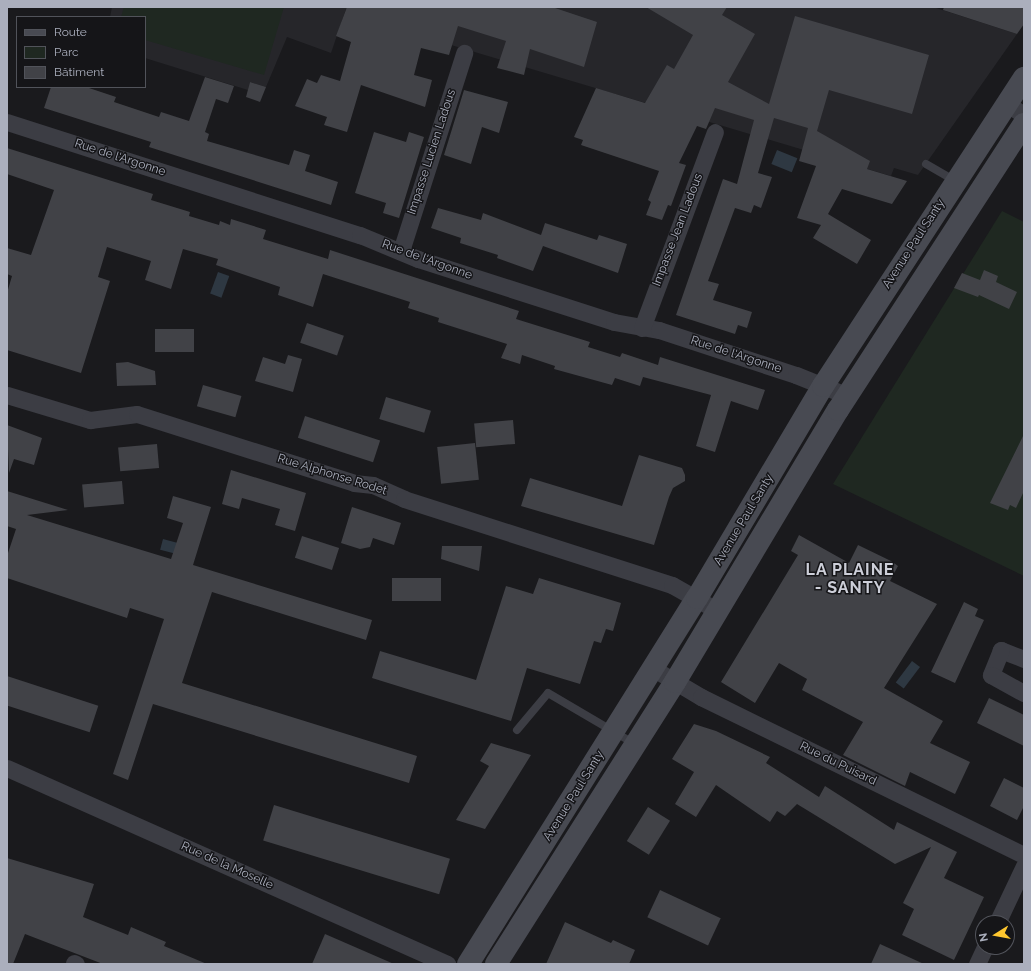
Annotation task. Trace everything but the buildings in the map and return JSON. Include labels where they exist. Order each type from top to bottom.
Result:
[{"type":"main road","name":"Avenue Paul Santy","points":[[468,964],[654,669],[823,386],[955,181],[1024,78]]},
{"type":"main road","name":"Avenue Paul Santy","points":[[496,964],[675,682],[848,396],[1024,124]]},
{"type":"street","name":"Impasse Lucien Ladous","points":[[401,251],[464,53]]},
{"type":"street","points":[[1006,103],[1024,115]]},
{"type":"street","name":"Rue de l'Argonne","points":[[7,122],[360,235],[493,283],[642,328],[659,330],[848,396]]},
{"type":"street","name":"Impasse Jean Ladous","points":[[642,328],[715,132]]},
{"type":"street","name":"Rue Alphonse Rodet","points":[[7,395],[90,420],[137,414],[354,483],[373,484],[404,499],[672,585],[697,598],[718,612]]},
{"type":"street","points":[[1024,659],[1001,650],[991,675],[1024,692]]},
{"type":"street","name":"Rue du Puisard","points":[[654,669],[675,682],[1024,855]]},
{"type":"street","name":"Rue de la Moselle","points":[[7,768],[447,964]]},
{"type":"street","points":[[1001,915],[1024,866]]},
{"type":"lane","points":[[926,164],[955,181]]},
{"type":"lane","points":[[517,730],[548,693],[636,744]]},
{"type":"shaded area","points":[[112,7],[933,7],[1017,34],[918,175],[894,168],[891,176],[414,34],[346,9],[331,53],[287,37],[266,87],[250,82],[248,90],[146,58],[146,16],[110,16]]},
{"type":"shaded area","points":[[777,150],[797,158],[792,172],[771,164]]},
{"type":"shaded area","points":[[218,272],[229,276],[221,298],[210,294]]},
{"type":"shaded area","points":[[163,539],[186,545],[183,556],[160,550]]},
{"type":"shaded area","points":[[912,661],[920,667],[904,689],[896,683]]},
{"type":"green space","points":[[124,7],[284,7],[264,75],[146,40],[146,16],[121,16]]},
{"type":"green space","points":[[1002,211],[1024,222],[1024,576],[833,484]]},
{"type":"district","name":"LA PLAINE - SANTY","points":[[850,579]]}]
